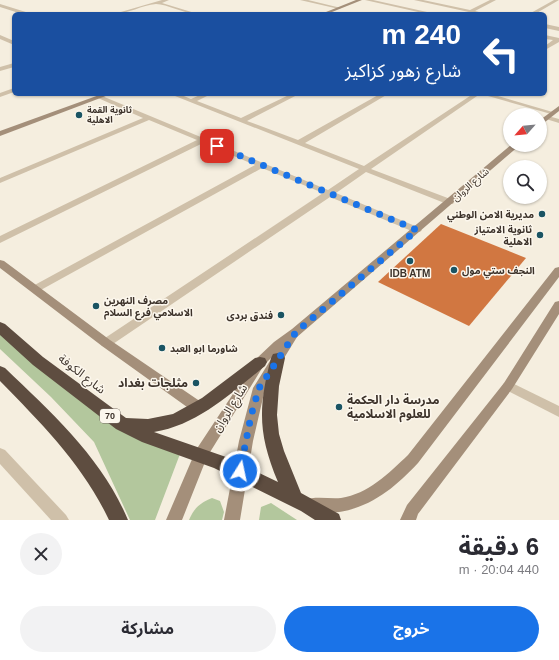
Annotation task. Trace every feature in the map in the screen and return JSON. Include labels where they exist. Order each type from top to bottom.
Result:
[{"type":"highway","name":"شارع الكوفة","points":[[0,327],[38,361],[122,424],[148,438],[201,454],[240,471]]},
{"type":"highway","points":[[278,358],[271,387],[271,434],[280,464],[301,502]]},
{"type":"highway","points":[[122,424],[148,426],[168,422],[199,408],[260,362]]},
{"type":"highway","points":[[0,372],[68,439],[102,487],[119,520]]},
{"type":"highway","name":"70","points":[[240,471],[301,502],[332,520]]},
{"type":"main road","points":[[328,12],[360,0]]},
{"type":"main road","points":[[0,134],[100,97]]},
{"type":"main road","points":[[547,118],[559,108]]},
{"type":"main road","name":"شارع الروان","points":[[174,520],[201,454],[260,362],[278,345],[296,332],[508,152]]},
{"type":"main road","points":[[0,263],[106,343],[199,408]]},
{"type":"main road","points":[[301,502],[349,504],[363,499],[398,475],[413,459],[559,270]]},
{"type":"main road","points":[[408,520],[412,510],[508,386],[559,306]]},
{"type":"main road","name":"شارع الروان","points":[[232,520],[251,416],[259,388],[296,332]]},
{"type":"street","points":[[123,12],[167,0]]},
{"type":"street","points":[[302,0],[341,7]]},
{"type":"street","points":[[314,0],[341,7]]},
{"type":"street","points":[[367,0],[424,12]]},
{"type":"street","points":[[416,0],[428,1],[476,12]]},
{"type":"street","points":[[471,11],[494,0]]},
{"type":"street","points":[[534,12],[557,0]]},
{"type":"street","points":[[156,3],[189,12]]},
{"type":"street","points":[[0,5],[21,12]]},
{"type":"street","points":[[402,12],[409,9]]},
{"type":"street","points":[[547,26],[559,29]]},
{"type":"street","points":[[547,37],[558,40]]},
{"type":"street","points":[[0,38],[12,42]]},
{"type":"street","points":[[547,47],[558,40]]},
{"type":"street","points":[[0,46],[12,43]]},
{"type":"street","points":[[0,69],[12,66]]},
{"type":"street","points":[[0,95],[12,91]]},
{"type":"street","points":[[178,96],[450,202]]},
{"type":"street","points":[[191,101],[203,96]]},
{"type":"street","points":[[241,121],[292,96]]},
{"type":"street","points":[[299,143],[381,96]]},
{"type":"street","points":[[106,343],[474,96]]},
{"type":"street","points":[[490,96],[559,120]]},
{"type":"street","points":[[100,97],[328,194],[417,230]]},
{"type":"street","points":[[0,181],[148,118]]},
{"type":"street","points":[[0,240],[202,140]]},
{"type":"street","points":[[35,289],[261,165]]},
{"type":"street","points":[[508,386],[559,412]]},
{"type":"street","points":[[0,454],[61,520]]},
{"type":"green space","points":[[0,333],[117,421],[180,454],[155,520],[130,520],[94,442],[51,397],[0,349]]},
{"type":"green space","points":[[212,498],[220,501],[224,512],[222,520],[189,520],[198,506]]},
{"type":"green space","points":[[271,503],[297,520],[259,520],[261,507]]},
{"type":"building","name":"النجف ستي مول","points":[[441,224],[526,258],[469,326],[378,282]]},
{"type":"place","name":"ثانوية القمة الاهلية","points":[[79,115]]},
{"type":"place","name":"مديرية الامن الوطني","points":[[542,214]]},
{"type":"place","name":"ثانوية الامتياز الاهلية","points":[[540,235]]},
{"type":"place","name":"IDB ATM","points":[[410,261]]},
{"type":"place","name":"النجف ستي مول","points":[[454,270]]},
{"type":"place","name":"مصرف النهرين الاسلامي فرع السلام","points":[[96,306]]},
{"type":"place","name":"فندق بردى","points":[[281,315]]},
{"type":"place","name":"شاورما ابو العبد","points":[[162,348]]},
{"type":"place","name":"مثلجات بغداد","points":[[196,383]]},
{"type":"place","name":"مدرسة دار الحكمة للعلوم الاسلامية","points":[[339,407]]},
{"type":"route","points":[[217,146],[328,194],[417,230],[296,332],[259,388],[251,416],[240,471]]}]
